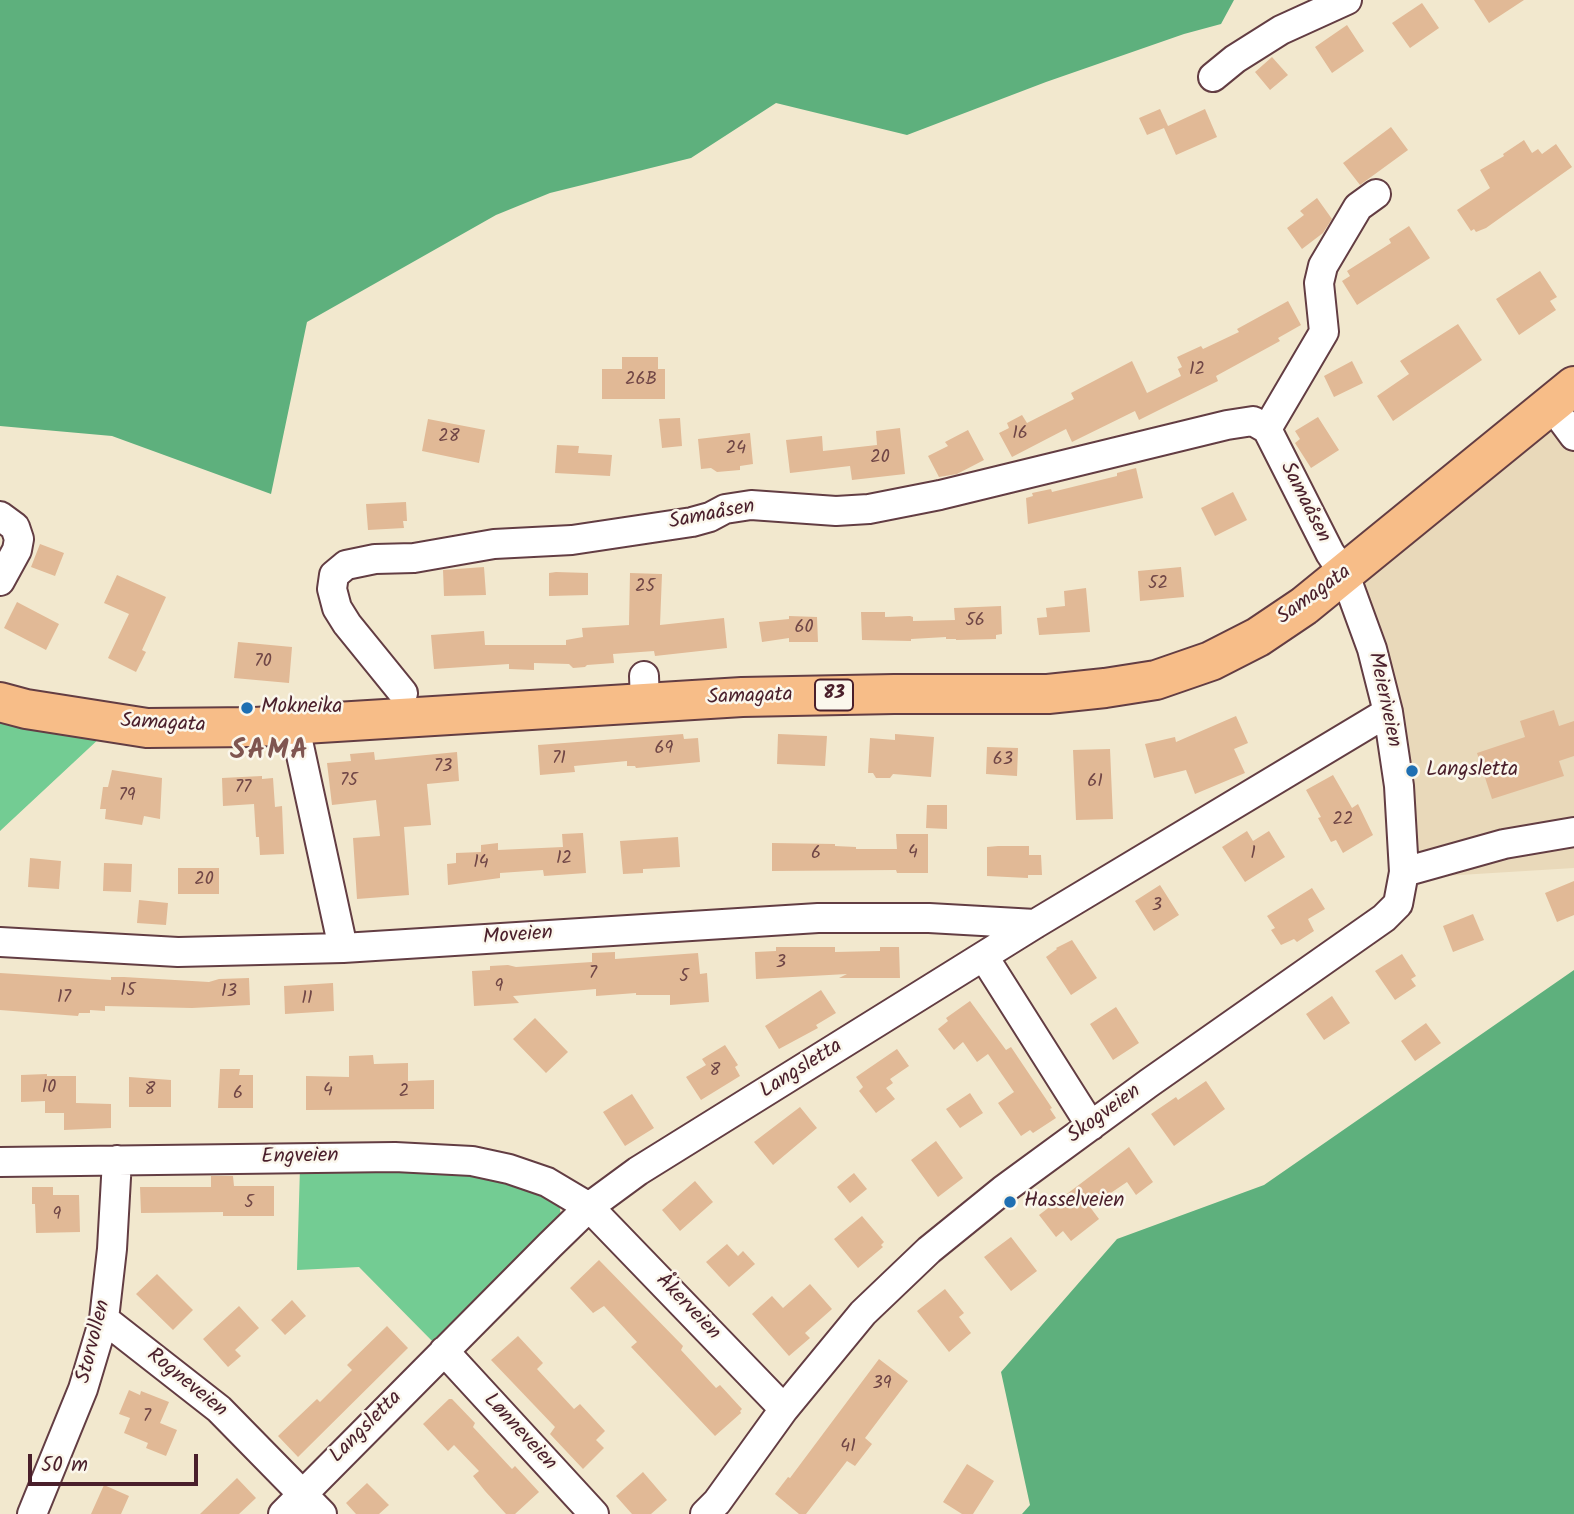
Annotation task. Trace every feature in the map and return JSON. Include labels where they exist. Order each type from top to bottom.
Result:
[{"type":"highway","name":"Samagata","points":[[0,702],[26,709],[147,728],[255,715],[301,724],[644,689],[1048,694],[1156,680],[1211,661],[1258,637],[1345,575],[1563,396]]},
{"type":"street","points":[[1213,77],[1281,30],[1347,0]]},
{"type":"street","points":[[1267,429],[1324,332],[1319,284],[1323,266],[1358,207],[1376,194]]},
{"type":"street","points":[[1563,396],[1574,436]]},
{"type":"street","name":"Samaåsen","points":[[403,693],[337,608],[332,589],[334,575],[346,565],[375,559],[414,558],[494,544],[572,540],[692,522],[725,509],[751,505],[836,511],[869,509],[940,495],[1253,421],[1267,429],[1330,553],[1345,575]]},
{"type":"street","points":[[0,516],[15,527],[19,539],[17,550],[0,581]]},
{"type":"street","name":"Meieriveien","points":[[1345,575],[1372,649],[1388,712],[1399,786],[1404,872]]},
{"type":"street","name":"Langsletta","points":[[283,1514],[589,1207],[638,1171],[1035,924],[1388,712]]},
{"type":"street","points":[[301,724],[298,741],[343,948]]},
{"type":"street","points":[[1404,872],[1504,844],[1574,832]]},
{"type":"street","name":"Skogveien","points":[[705,1514],[717,1502],[784,1409],[863,1313],[929,1250],[1003,1190],[1091,1125],[1384,918],[1398,904],[1404,872]]},
{"type":"street","name":"Moveien","points":[[0,942],[178,952],[343,948],[818,918],[929,918],[1035,924]]},
{"type":"street","points":[[984,957],[1091,1125]]},
{"type":"street","name":"Engveien","points":[[0,1162],[395,1157],[472,1161],[509,1169],[547,1182],[589,1207]]},
{"type":"street","name":"Storvollen","points":[[32,1514],[83,1389],[104,1319],[112,1249],[117,1160]]},
{"type":"street","name":"Åkerveien","points":[[589,1207],[784,1409]]},
{"type":"street","name":"Rogneveien","points":[[104,1319],[219,1409],[322,1514]]},
{"type":"street","name":"Lønneveien","points":[[444,1351],[594,1514]]},
{"type":"shaded area","points":[[1574,378],[1574,868],[1411,878],[1379,702],[1331,567]]},
{"type":"green space","points":[[0,0],[1234,0],[1221,24],[1184,34],[1046,82],[907,135],[776,103],[691,158],[550,193],[496,215],[307,322],[271,494],[112,436],[0,426]]},
{"type":"green space","points":[[0,718],[102,736],[0,831]]},
{"type":"green space","points":[[1574,970],[1574,1514],[1022,1514],[1030,1505],[1001,1372],[1117,1239],[1264,1185]]},
{"type":"green space","points":[[300,1167],[482,1173],[559,1201],[561,1217],[436,1345],[359,1267],[297,1270]]},
{"type":"building","points":[[1474,0],[1524,0],[1489,23]]},
{"type":"building","points":[[1422,3],[1439,28],[1410,48],[1392,23]]},
{"type":"building","points":[[1347,25],[1364,51],[1332,73],[1315,47]]},
{"type":"building","points":[[1272,57],[1288,75],[1270,90],[1255,72]]},
{"type":"building","points":[[1160,109],[1168,126],[1205,109],[1217,137],[1176,155],[1164,128],[1147,135],[1139,118]]},
{"type":"building","points":[[1391,127],[1408,150],[1360,185],[1343,163]]},
{"type":"building","points":[[1524,140],[1532,153],[1538,149],[1542,154],[1556,144],[1572,167],[1486,228],[1471,231],[1457,210],[1490,188],[1480,170]]},
{"type":"building","points":[[1317,198],[1332,219],[1323,233],[1302,249],[1287,228],[1304,215],[1300,211]]},
{"type":"building","points":[[1409,226],[1430,258],[1357,305],[1342,281],[1350,276],[1347,271],[1391,243],[1389,239]]},
{"type":"building","points":[[1540,271],[1557,297],[1550,301],[1556,310],[1519,335],[1496,299]]},
{"type":"building","points":[[1288,301],[1301,325],[1278,338],[1280,341],[1216,376],[1218,381],[1139,420],[1135,411],[1072,442],[1066,429],[1012,457],[999,433],[1009,428],[1007,423],[1022,415],[1027,423],[1074,399],[1071,393],[1132,361],[1147,393],[1181,376],[1178,369],[1182,367],[1177,357],[1201,346],[1203,349],[1239,332],[1237,329]]},
{"type":"building","points":[[1458,324],[1482,360],[1393,421],[1377,396],[1409,374],[1400,361]]},
{"type":"building","points":[[622,357],[658,357],[658,369],[665,369],[665,399],[602,399],[602,369],[622,369]]},
{"type":"building","points":[[1352,361],[1363,383],[1334,397],[1324,376]]},
{"type":"building","points":[[1318,417],[1339,450],[1311,468],[1295,443],[1300,439],[1295,431]]},
{"type":"building","points":[[680,418],[682,446],[662,448],[659,419]]},
{"type":"building","points":[[428,419],[485,430],[479,463],[422,451]]},
{"type":"building","points":[[900,428],[905,474],[852,480],[850,466],[790,473],[786,440],[822,436],[823,451],[877,445],[876,431]]},
{"type":"building","points":[[968,430],[984,460],[957,474],[939,477],[928,456],[948,446],[945,442]]},
{"type":"building","points":[[750,433],[753,464],[740,466],[740,470],[717,472],[711,468],[701,469],[698,439]]},
{"type":"building","points":[[557,445],[579,446],[578,453],[612,455],[610,476],[555,473]]},
{"type":"building","points":[[1136,468],[1143,498],[1028,524],[1026,498],[1033,496],[1032,493],[1051,489],[1052,492],[1117,476],[1117,473]]},
{"type":"building","points":[[1233,492],[1247,520],[1215,536],[1201,508]]},
{"type":"building","points":[[406,502],[407,521],[403,521],[404,528],[368,530],[366,504]]},
{"type":"building","points":[[40,544],[64,553],[55,576],[31,567]]},
{"type":"building","points":[[484,567],[486,595],[444,596],[443,570]]},
{"type":"building","points":[[1181,567],[1184,597],[1140,601],[1138,571]]},
{"type":"building","points":[[549,573],[588,573],[588,595],[549,596]]},
{"type":"building","points":[[630,573],[662,574],[660,625],[724,618],[727,648],[655,656],[654,651],[613,654],[614,663],[573,668],[569,664],[534,663],[534,670],[509,669],[509,664],[434,669],[431,635],[484,631],[485,645],[566,645],[566,640],[583,637],[582,628],[629,625]]},
{"type":"building","points":[[117,575],[166,597],[142,650],[146,652],[136,672],[108,658],[129,614],[104,603]]},
{"type":"building","points":[[1086,588],[1090,632],[1039,635],[1037,618],[1047,617],[1046,608],[1065,606],[1064,591]]},
{"type":"building","points":[[17,602],[59,624],[46,650],[4,628]]},
{"type":"building","points":[[1001,606],[1002,634],[996,635],[996,639],[956,640],[946,637],[911,641],[862,640],[861,612],[885,612],[885,617],[910,616],[913,621],[955,620],[954,608]]},
{"type":"building","points":[[789,616],[817,617],[818,642],[789,642],[789,638],[762,642],[759,622],[789,619]]},
{"type":"building","points":[[238,642],[292,647],[289,683],[234,678]]},
{"type":"building","points":[[1554,710],[1559,726],[1574,721],[1574,756],[1559,761],[1564,776],[1492,799],[1477,753],[1525,737],[1520,721]]},
{"type":"building","points":[[1236,716],[1248,743],[1234,749],[1245,773],[1195,794],[1186,770],[1154,778],[1145,744],[1175,737],[1176,742]]},
{"type":"building","points":[[683,734],[684,739],[698,738],[700,762],[636,768],[627,766],[627,761],[574,766],[575,772],[540,775],[538,745]]},
{"type":"building","points":[[778,734],[827,736],[825,766],[777,764]]},
{"type":"building","points":[[895,734],[934,737],[931,777],[893,774],[890,778],[876,778],[873,773],[868,773],[870,738],[895,740]]},
{"type":"building","points":[[987,747],[1018,748],[1017,776],[986,774]]},
{"type":"building","points":[[1110,749],[1113,819],[1076,820],[1073,750]]},
{"type":"building","points":[[374,752],[375,760],[457,752],[459,781],[427,784],[431,825],[404,827],[409,895],[357,899],[353,838],[380,836],[376,800],[332,805],[327,763],[351,761],[350,754]]},
{"type":"building","points":[[112,770],[162,778],[160,819],[144,816],[142,825],[105,819],[106,809],[100,809],[103,787],[108,787]]},
{"type":"building","points":[[1333,775],[1352,808],[1358,804],[1373,835],[1343,853],[1336,840],[1331,842],[1306,790]]},
{"type":"building","points":[[262,776],[262,779],[273,778],[275,807],[282,806],[284,854],[260,855],[254,804],[223,806],[222,778]]},
{"type":"building","points":[[927,805],[947,805],[947,829],[926,828]]},
{"type":"building","points":[[1247,831],[1253,841],[1269,831],[1285,857],[1245,882],[1222,847]]},
{"type":"building","points":[[583,833],[586,873],[544,876],[543,870],[500,873],[500,878],[448,885],[447,864],[456,863],[456,853],[481,852],[481,845],[498,843],[498,850],[563,847],[562,834]]},
{"type":"building","points":[[896,834],[928,834],[928,873],[897,873],[896,870],[772,871],[772,843],[897,849]]},
{"type":"building","points":[[678,837],[680,867],[643,869],[643,873],[623,874],[620,841]]},
{"type":"building","points":[[1029,846],[1029,855],[1041,855],[1042,875],[1028,875],[1028,878],[987,876],[987,847]]},
{"type":"building","points":[[30,858],[61,861],[59,889],[28,887]]},
{"type":"building","points":[[104,863],[132,864],[131,892],[103,891]]},
{"type":"building","points":[[178,868],[219,868],[219,894],[178,894]]},
{"type":"building","points":[[1574,881],[1574,915],[1557,922],[1545,893]]},
{"type":"building","points":[[1160,885],[1179,915],[1154,931],[1135,901]]},
{"type":"building","points":[[1312,888],[1325,909],[1308,919],[1314,931],[1297,942],[1294,939],[1281,945],[1271,930],[1275,928],[1267,916]]},
{"type":"building","points":[[139,900],[168,903],[166,925],[137,923]]},
{"type":"building","points":[[1473,914],[1484,940],[1453,952],[1443,926]]},
{"type":"building","points":[[1072,940],[1097,978],[1071,995],[1046,957]]},
{"type":"building","points":[[776,947],[835,947],[835,952],[880,951],[880,947],[899,947],[900,978],[839,978],[847,974],[756,979],[755,952],[776,951]]},
{"type":"building","points":[[615,952],[615,959],[698,953],[700,974],[707,973],[709,1002],[670,1005],[670,995],[636,993],[596,996],[596,989],[513,996],[519,1003],[474,1006],[472,971],[490,970],[490,966],[592,962],[592,953]]},
{"type":"building","points":[[1402,954],[1416,976],[1411,979],[1416,986],[1395,1000],[1375,971]]},
{"type":"building","points":[[0,973],[111,980],[111,977],[124,977],[209,982],[249,978],[250,1005],[192,1008],[105,1006],[105,1011],[90,1010],[90,1013],[79,1013],[78,1016],[0,1010]]},
{"type":"building","points":[[333,983],[334,1011],[285,1014],[284,986]]},
{"type":"building","points":[[821,990],[836,1013],[816,1025],[818,1028],[779,1049],[765,1026]]},
{"type":"building","points":[[1332,996],[1350,1023],[1324,1040],[1306,1014]]},
{"type":"building","points":[[970,1001],[1006,1050],[1011,1047],[1052,1108],[1050,1109],[1056,1118],[1033,1133],[1030,1130],[1021,1136],[998,1103],[1014,1092],[988,1054],[977,1062],[963,1042],[954,1050],[938,1029],[948,1021],[946,1018]]},
{"type":"building","points":[[1116,1007],[1139,1043],[1113,1060],[1090,1024]]},
{"type":"building","points":[[535,1018],[568,1052],[546,1073],[513,1039]]},
{"type":"building","points":[[1426,1023],[1441,1043],[1415,1061],[1401,1041]]},
{"type":"building","points":[[725,1045],[738,1065],[735,1067],[740,1076],[701,1100],[686,1077],[706,1065],[702,1059]]},
{"type":"building","points":[[897,1049],[909,1066],[890,1079],[893,1083],[886,1088],[895,1099],[876,1113],[859,1091],[863,1087],[856,1077]]},
{"type":"building","points":[[373,1055],[374,1064],[408,1063],[408,1081],[434,1080],[434,1109],[306,1110],[306,1076],[349,1077],[349,1056]]},
{"type":"building","points":[[220,1069],[240,1069],[239,1075],[253,1075],[253,1108],[218,1108]]},
{"type":"building","points":[[21,1075],[76,1076],[76,1103],[111,1104],[111,1128],[64,1130],[64,1113],[45,1113],[45,1101],[21,1102]]},
{"type":"building","points":[[129,1077],[171,1080],[171,1107],[129,1107]]},
{"type":"building","points":[[1206,1081],[1225,1109],[1174,1146],[1151,1114]]},
{"type":"building","points":[[970,1093],[983,1113],[960,1128],[946,1109]]},
{"type":"building","points":[[632,1094],[654,1128],[625,1146],[603,1112]]},
{"type":"building","points":[[800,1107],[817,1128],[773,1165],[754,1142]]},
{"type":"building","points":[[936,1141],[963,1178],[938,1197],[911,1160]]},
{"type":"building","points":[[1129,1147],[1153,1182],[1136,1195],[1127,1182],[1090,1207],[1099,1219],[1071,1241],[1063,1231],[1056,1237],[1039,1215]]},
{"type":"building","points":[[854,1173],[867,1189],[850,1203],[837,1187]]},
{"type":"building","points":[[211,1176],[233,1176],[234,1186],[274,1186],[274,1216],[223,1216],[223,1212],[141,1213],[140,1187],[211,1187]]},
{"type":"building","points":[[695,1181],[713,1202],[680,1231],[662,1210]]},
{"type":"building","points":[[32,1187],[53,1187],[53,1195],[79,1195],[80,1232],[36,1233]]},
{"type":"building","points":[[862,1216],[884,1242],[881,1245],[883,1247],[858,1268],[834,1239]]},
{"type":"building","points":[[1011,1237],[1037,1271],[1011,1291],[984,1257]]},
{"type":"building","points":[[727,1244],[738,1256],[743,1251],[755,1264],[729,1287],[706,1262]]},
{"type":"building","points":[[599,1260],[683,1346],[681,1350],[716,1388],[720,1385],[742,1409],[741,1413],[715,1436],[631,1347],[637,1342],[604,1306],[593,1313],[570,1288]]},
{"type":"building","points":[[157,1274],[193,1310],[173,1330],[136,1294]]},
{"type":"building","points":[[810,1284],[832,1309],[805,1333],[810,1338],[789,1356],[752,1314],[772,1296],[783,1308]]},
{"type":"building","points":[[945,1289],[964,1313],[959,1317],[971,1333],[949,1352],[917,1311]]},
{"type":"building","points":[[292,1300],[306,1316],[285,1335],[271,1320]]},
{"type":"building","points":[[239,1306],[259,1328],[235,1350],[241,1356],[228,1367],[203,1339]]},
{"type":"building","points":[[387,1326],[408,1348],[298,1457],[278,1436],[317,1399],[320,1402],[352,1370],[347,1365]]},
{"type":"building","points":[[518,1336],[543,1363],[537,1369],[574,1409],[580,1404],[605,1431],[596,1440],[604,1448],[583,1469],[550,1434],[555,1427],[491,1360]]},
{"type":"building","points":[[879,1359],[908,1381],[865,1438],[872,1444],[855,1466],[847,1461],[806,1514],[799,1514],[775,1494],[788,1477],[790,1478]]},
{"type":"building","points":[[129,1390],[140,1395],[141,1391],[169,1402],[160,1423],[177,1430],[166,1456],[146,1448],[148,1443],[124,1433],[130,1418],[119,1414]]},
{"type":"building","points":[[449,1399],[475,1423],[473,1427],[512,1469],[515,1466],[539,1492],[515,1514],[506,1514],[485,1491],[473,1476],[479,1471],[454,1445],[448,1451],[423,1424]]},
{"type":"building","points":[[967,1464],[994,1481],[973,1514],[962,1514],[943,1502]]},
{"type":"building","points":[[643,1472],[667,1500],[651,1514],[632,1514],[616,1496]]},
{"type":"building","points":[[237,1478],[256,1498],[239,1514],[200,1514]]},
{"type":"building","points":[[367,1483],[389,1505],[379,1514],[356,1514],[346,1503]]},
{"type":"building","points":[[104,1485],[129,1496],[121,1514],[91,1514]]},
{"type":"place","name":"Mokneika","points":[[247,708]]},
{"type":"place","name":"Langsletta","points":[[1412,771]]},
{"type":"place","name":"Hasselveien","points":[[1010,1202]]},
{"type":"district","name":"SAMA","points":[[270,753]]}]
